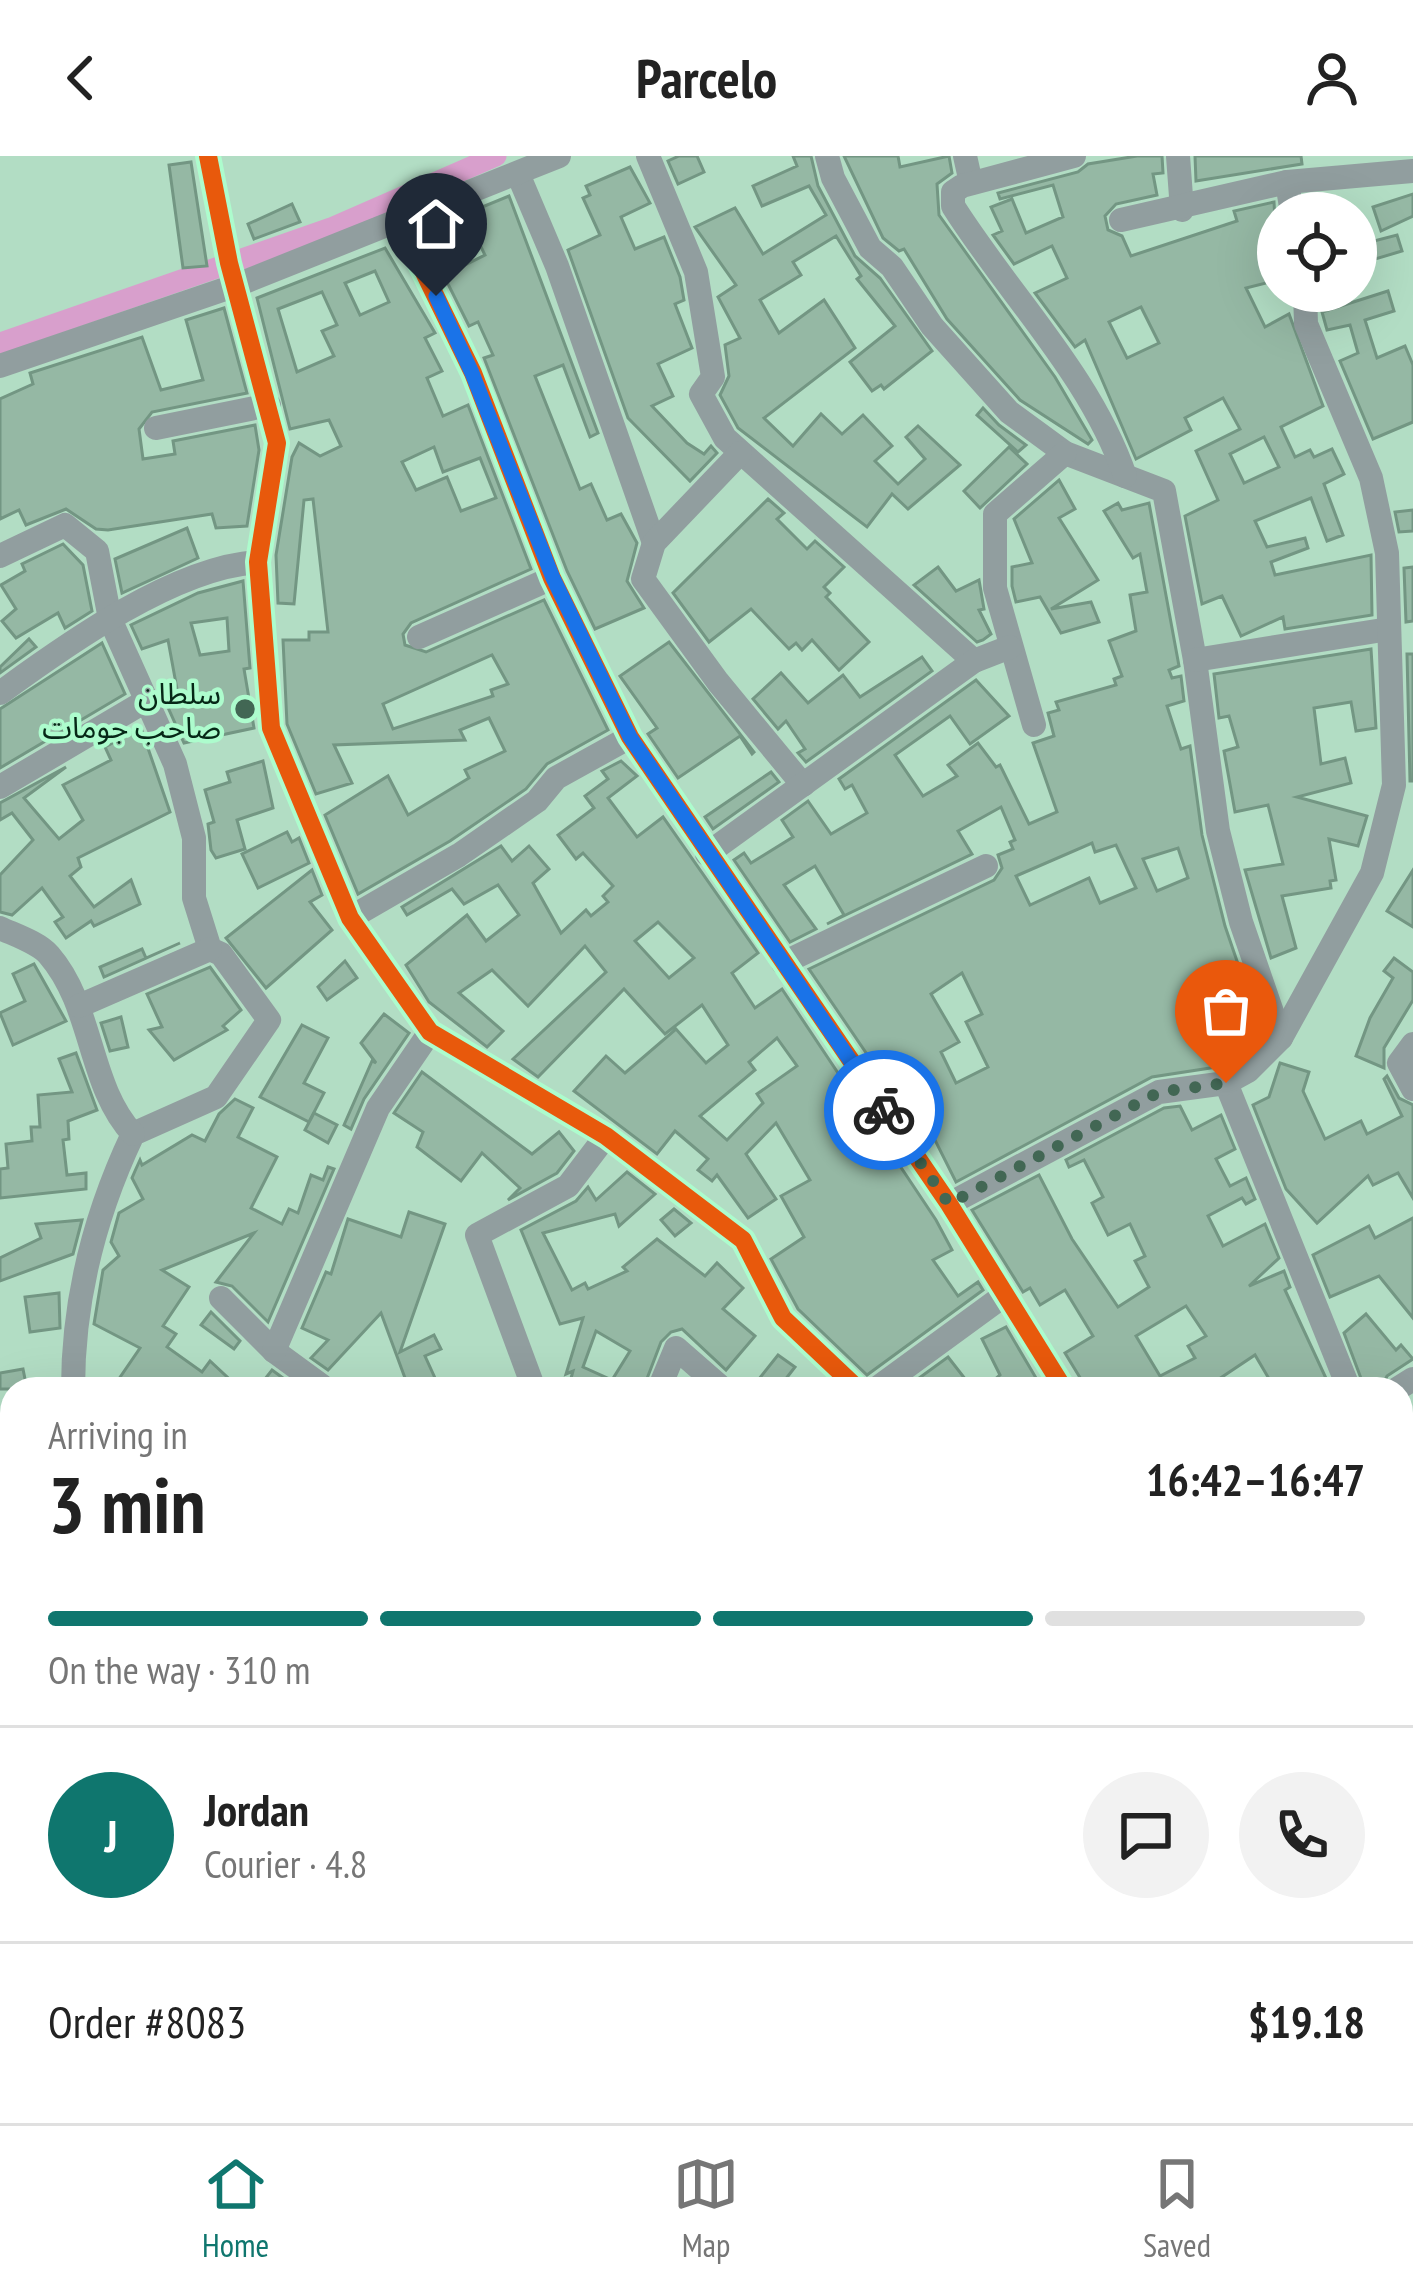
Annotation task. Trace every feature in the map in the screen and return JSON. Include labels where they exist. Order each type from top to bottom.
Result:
[{"type":"street","points":[[208,156],[277,443],[258,562],[271,728],[350,918],[430,1032],[606,1136],[743,1240],[783,1318],[845,1377]]},
{"type":"street","points":[[0,366],[233,275],[399,220],[559,156]]},
{"type":"street","points":[[648,156],[701,294],[713,377],[701,394],[724,438],[974,661]]},
{"type":"street","points":[[827,156],[870,248],[892,267],[932,326],[1009,412],[1065,453],[1164,491],[1196,660],[1219,831],[1241,922],[1281,1038]]},
{"type":"street","points":[[964,156],[971,183]]},
{"type":"street","points":[[1074,156],[971,183],[953,192],[952,206],[997,277],[1078,382],[1113,442],[1125,476]]},
{"type":"street","points":[[1178,156],[1182,210]]},
{"type":"street","points":[[1121,220],[1182,210],[1287,182],[1413,171]]},
{"type":"street","points":[[518,174],[557,266],[654,542]]},
{"type":"street","points":[[1287,182],[1289,192]]},
{"type":"street","points":[[399,220],[472,373],[553,578],[630,737],[949,1204],[1057,1377]]},
{"type":"street","points":[[949,1204],[1159,1092],[1226,1083],[1247,1071],[1281,1038],[1372,873],[1394,785],[1387,553],[1371,478],[1306,324],[1305,312]]},
{"type":"street","points":[[156,428],[269,405]]},
{"type":"street","points":[[740,453],[654,542],[643,579],[718,682],[803,785]]},
{"type":"street","points":[[1034,725],[995,588],[995,514],[1065,453]]},
{"type":"street","points":[[0,556],[65,525],[97,550],[110,620],[175,764],[194,838],[194,898],[210,949]]},
{"type":"street","points":[[0,693],[80,634],[225,564],[258,562]]},
{"type":"street","points":[[419,637],[553,578]]},
{"type":"street","points":[[1196,660],[1389,629]]},
{"type":"street","points":[[707,854],[974,661],[1010,647]]},
{"type":"street","points":[[0,787],[144,702]]},
{"type":"street","points":[[350,918],[459,855],[537,801],[556,778],[630,737]]},
{"type":"street","points":[[783,963],[986,866]]},
{"type":"street","points":[[0,928],[48,952],[79,1006],[118,1118],[133,1135]]},
{"type":"street","points":[[73,1377],[73,1325],[109,1186],[133,1135],[215,1097],[268,1020],[221,954],[210,949],[79,1006]]},
{"type":"street","points":[[274,1351],[378,1108],[430,1032]]},
{"type":"street","points":[[1413,1044],[1399,1063],[1413,1089]]},
{"type":"street","points":[[1226,1083],[1344,1377]]},
{"type":"street","points":[[530,1377],[477,1235],[568,1186],[606,1136]]},
{"type":"street","points":[[892,1377],[1006,1294]]},
{"type":"street","points":[[221,1298],[274,1351],[310,1377]]},
{"type":"street","points":[[663,1377],[676,1348],[709,1377]]},
{"type":"building","points":[[697,156],[704,172],[678,184],[668,161]]},
{"type":"building","points":[[793,156],[811,156],[818,186],[855,256],[880,278],[932,351],[884,389],[881,385],[872,391],[850,362],[895,326],[857,279],[861,276],[836,236],[793,262],[801,275],[760,300],[779,333],[824,300],[855,348],[764,418],[793,446],[821,414],[842,434],[863,415],[892,446],[875,461],[898,484],[925,459],[906,437],[918,426],[960,465],[908,509],[892,494],[867,527],[738,428],[720,395],[729,376],[725,345],[740,338],[718,297],[736,285],[695,227],[735,208],[763,254],[826,215],[809,186],[762,206],[753,186],[797,166]]},
{"type":"building","points":[[844,156],[898,156],[900,167],[949,156],[952,173],[937,184],[939,215],[1055,377],[1092,440],[1088,444],[1020,400],[947,319],[904,249],[899,251],[883,238]]},
{"type":"building","points":[[1162,156],[1163,173],[1153,174],[1157,195],[1116,204],[1105,216],[1108,230],[1122,236],[1131,256],[1237,221],[1234,211],[1257,206],[1257,285],[1246,288],[1265,327],[1289,314],[1323,406],[1281,427],[1295,457],[1310,450],[1314,457],[1332,449],[1344,474],[1324,484],[1343,535],[1327,541],[1311,498],[1255,521],[1267,547],[1305,538],[1308,548],[1271,562],[1275,575],[1371,555],[1372,615],[1285,629],[1283,617],[1241,636],[1222,596],[1202,604],[1185,516],[1218,500],[1196,451],[1240,429],[1223,398],[1185,418],[1191,430],[1136,459],[1085,340],[1075,347],[1035,293],[1067,278],[1052,246],[1014,264],[993,235],[1002,231],[991,207],[1012,199],[1026,233],[1063,217],[1053,185],[1000,199],[998,193],[1078,172],[1088,164]],"holes":[[[1141,307],[1159,343],[1127,358],[1109,322]],[[1264,437],[1279,467],[1244,483],[1230,454]]]},
{"type":"building","points":[[1195,156],[1301,156],[1302,164],[1196,181]]},
{"type":"building","points":[[191,162],[207,266],[183,268],[169,165]]},
{"type":"building","points":[[630,167],[650,203],[621,217],[635,249],[664,237],[680,277],[684,300],[675,304],[692,348],[658,364],[673,396],[652,406],[687,443],[704,454],[711,446],[717,453],[690,481],[628,418],[568,250],[600,235],[583,198],[590,195],[586,186]]},
{"type":"building","points":[[1413,194],[1413,216],[1381,231],[1377,206]]},
{"type":"building","points":[[509,196],[598,433],[590,437],[563,365],[535,376],[580,489],[591,484],[607,520],[621,514],[637,543],[627,581],[644,608],[595,629],[567,571],[484,358],[493,355],[478,322],[469,326],[437,262],[450,256],[457,269],[485,255],[465,214]]},
{"type":"building","points":[[292,204],[300,222],[254,239],[248,224]]},
{"type":"building","points":[[1397,235],[1402,251],[1377,258],[1377,240]]},
{"type":"building","points":[[385,248],[435,333],[425,338],[442,371],[427,378],[443,416],[468,405],[531,569],[411,623],[403,634],[405,645],[426,652],[544,600],[608,730],[547,764],[526,789],[450,841],[358,894],[325,815],[388,776],[408,815],[469,778],[465,770],[505,751],[489,718],[460,730],[465,740],[334,745],[352,783],[316,794],[287,724],[283,640],[309,640],[309,632],[328,632],[313,499],[304,500],[294,604],[278,603],[276,555],[292,457],[299,443],[320,456],[341,446],[329,420],[290,429],[257,298]],"holes":[[[375,271],[389,302],[360,315],[345,283]],[[322,292],[337,325],[322,331],[334,356],[297,372],[278,309]],[[434,447],[443,472],[480,458],[496,498],[461,511],[447,477],[416,490],[402,462]],[[492,655],[508,684],[491,690],[493,696],[393,729],[383,704]]]},
{"type":"building","points":[[1388,291],[1394,311],[1365,320],[1377,358],[1405,346],[1413,365],[1413,422],[1373,439],[1340,361],[1358,353],[1350,325],[1327,330],[1322,312],[1377,312],[1377,294]]},
{"type":"building","points":[[224,308],[247,393],[152,412],[139,429],[143,459],[175,454],[173,441],[255,425],[259,450],[247,526],[216,528],[212,514],[96,529],[66,509],[26,525],[19,510],[0,519],[0,399],[33,384],[30,373],[142,337],[161,390],[203,380],[186,320]]},
{"type":"building","points":[[983,408],[1026,445],[1018,452],[977,415]]},
{"type":"building","points":[[1009,447],[1027,464],[980,508],[964,491]]},
{"type":"building","points":[[1059,480],[1075,509],[1059,518],[1098,580],[1051,609],[1091,602],[1099,622],[1061,633],[1040,597],[1016,602],[1012,586],[1012,567],[1032,563],[1014,519]]},
{"type":"building","points":[[768,499],[784,513],[777,519],[807,549],[815,541],[844,567],[824,587],[830,593],[826,597],[869,642],[839,670],[812,640],[802,650],[796,643],[789,649],[751,609],[709,642],[673,593]]},
{"type":"building","points":[[1118,503],[1122,510],[1149,503],[1179,666],[1169,670],[1172,678],[1181,676],[1184,701],[1167,706],[1181,749],[1190,746],[1202,835],[1225,926],[1262,1034],[1223,1066],[1152,1077],[956,1182],[933,1136],[924,1137],[896,1081],[888,1085],[809,969],[994,880],[1002,868],[998,855],[1013,849],[1010,842],[1015,840],[1001,807],[958,831],[972,854],[827,924],[844,915],[815,866],[784,885],[816,929],[790,942],[734,860],[744,853],[751,863],[793,837],[782,820],[808,801],[831,834],[867,813],[852,785],[845,789],[839,779],[976,680],[1009,716],[970,744],[950,716],[895,755],[923,796],[957,776],[948,765],[978,743],[996,767],[1000,765],[1029,824],[1057,812],[1033,743],[1054,736],[1048,713],[1059,710],[1056,702],[1116,685],[1114,679],[1122,676],[1109,641],[1136,631],[1130,595],[1147,592],[1140,554],[1133,558],[1104,511]],"holes":[[[1092,843],[1095,852],[1116,845],[1136,888],[1100,903],[1089,878],[1030,905],[1016,876]],[[1178,848],[1188,878],[1157,891],[1143,859]],[[962,973],[982,1014],[966,1022],[988,1067],[956,1083],[941,1052],[959,1042],[931,994]]]},
{"type":"building","points":[[1413,510],[1413,531],[1399,532],[1395,512]]},
{"type":"building","points":[[187,528],[198,558],[122,593],[115,559]]},
{"type":"building","points":[[63,544],[83,565],[92,611],[65,628],[58,613],[16,638],[2,621],[16,609],[1,585],[25,571],[22,564]]},
{"type":"building","points":[[938,567],[956,591],[979,580],[984,609],[979,610],[991,634],[983,640],[977,642],[914,585]]},
{"type":"building","points":[[1413,567],[1413,621],[1406,622],[1404,568]]},
{"type":"building","points":[[243,581],[250,668],[244,669],[254,728],[184,743],[166,703],[179,700],[168,640],[142,649],[131,625],[198,593]],"holes":[[[227,618],[229,651],[200,655],[191,623]]]},
{"type":"building","points":[[29,639],[36,647],[0,673],[0,667]]},
{"type":"building","points":[[669,642],[754,752],[752,754],[740,736],[678,778],[648,734],[657,728],[620,676]]},
{"type":"building","points":[[102,643],[125,694],[0,768],[0,709]]},
{"type":"building","points":[[1371,649],[1376,728],[1356,731],[1351,702],[1314,708],[1321,764],[1345,758],[1351,783],[1297,797],[1367,816],[1358,846],[1329,839],[1336,880],[1330,881],[1331,888],[1282,896],[1296,948],[1271,958],[1245,870],[1283,864],[1268,805],[1235,812],[1224,751],[1238,747],[1229,716],[1219,718],[1214,674]]},
{"type":"building","points":[[1407,654],[1413,654],[1413,781],[1410,781]]},
{"type":"building","points":[[922,657],[932,671],[806,762],[798,753],[805,749],[786,721],[778,729],[753,699],[781,673],[808,703],[843,675],[860,697]]},
{"type":"building","points":[[141,728],[170,812],[78,858],[81,867],[70,876],[94,907],[131,880],[140,904],[94,926],[91,921],[66,938],[55,922],[63,917],[42,888],[12,915],[0,912],[0,875],[33,840],[12,813],[0,820],[0,803],[66,767],[24,798],[59,839],[83,820],[63,785],[111,760],[105,747]]},
{"type":"building","points":[[263,761],[273,808],[237,820],[245,849],[216,858],[208,824],[214,822],[205,790],[230,782],[227,772]]},
{"type":"building","points":[[621,761],[637,776],[608,798],[637,837],[663,817],[758,953],[732,973],[755,1008],[782,989],[936,1220],[952,1250],[933,1260],[958,1296],[978,1282],[983,1290],[867,1375],[798,1309],[771,1259],[804,1237],[781,1196],[810,1180],[776,1123],[746,1154],[776,1199],[748,1218],[717,1175],[712,1181],[698,1170],[708,1159],[675,1131],[657,1154],[574,1091],[606,1056],[625,1073],[676,1029],[706,1063],[728,1045],[702,1005],[665,1034],[624,989],[538,1077],[513,1059],[606,972],[585,946],[528,1006],[492,970],[459,993],[503,1031],[487,1047],[429,1002],[406,965],[467,915],[486,941],[519,915],[498,885],[464,904],[452,889],[407,915],[402,907],[501,846],[512,861],[529,846],[549,869],[533,883],[561,933],[586,910],[591,916],[608,902],[603,896],[613,886],[583,853],[576,859],[558,835],[594,808],[585,796],[608,779],[602,771]],"holes":[[[658,922],[694,958],[669,978],[635,941]],[[777,1038],[797,1066],[757,1094],[763,1103],[727,1140],[700,1116],[755,1070],[749,1062]]]},
{"type":"building","points":[[771,772],[779,782],[713,829],[705,817]]},
{"type":"building","points":[[287,832],[292,842],[299,838],[309,863],[258,888],[242,854]]},
{"type":"building","points":[[312,870],[322,895],[310,902],[332,930],[266,988],[226,938]]},
{"type":"building","points":[[1413,870],[1413,927],[1387,911]]},
{"type":"building","points":[[180,943],[104,977],[100,967],[142,949],[146,958]]},
{"type":"building","points":[[1394,958],[1413,972],[1413,1000],[1384,1048],[1384,1068],[1356,1056],[1370,1018],[1393,978],[1384,971]]},
{"type":"building","points":[[345,961],[357,978],[327,1000],[318,987]]},
{"type":"building","points":[[34,964],[66,1021],[13,1045],[0,1013],[25,1001],[13,974]]},
{"type":"building","points":[[210,967],[241,1010],[223,1026],[227,1030],[174,1060],[149,1030],[162,1027],[147,994]]},
{"type":"building","points":[[384,1014],[409,1033],[364,1099],[351,1129],[344,1125],[372,1061],[376,1063],[361,1043]]},
{"type":"building","points":[[121,1017],[128,1047],[110,1051],[101,1023]]},
{"type":"building","points":[[302,1025],[328,1038],[304,1083],[324,1093],[309,1122],[260,1097]]},
{"type":"building","points":[[76,1053],[97,1110],[68,1121],[69,1139],[63,1140],[67,1175],[86,1173],[86,1189],[0,1198],[0,1169],[8,1168],[6,1144],[32,1141],[31,1127],[40,1127],[38,1095],[72,1092],[59,1059]]},
{"type":"building","points":[[1280,1063],[1309,1072],[1303,1091],[1325,1139],[1361,1121],[1367,1134],[1402,1116],[1384,1079],[1387,1076],[1399,1098],[1413,1105],[1413,1198],[1398,1173],[1373,1185],[1368,1176],[1317,1223],[1286,1189],[1253,1105],[1269,1097]]},
{"type":"building","points":[[422,1072],[532,1154],[559,1132],[574,1151],[557,1173],[508,1200],[520,1188],[482,1153],[461,1181],[417,1147],[423,1132],[394,1113]]},
{"type":"building","points":[[235,1099],[253,1108],[238,1137],[277,1157],[251,1208],[282,1224],[289,1209],[298,1213],[311,1175],[323,1180],[328,1167],[334,1169],[268,1322],[232,1286],[216,1282],[254,1233],[162,1270],[189,1287],[163,1326],[176,1334],[167,1347],[202,1372],[210,1361],[227,1377],[120,1377],[140,1348],[94,1324],[103,1270],[119,1256],[111,1242],[119,1213],[143,1199],[132,1178],[140,1160],[142,1165],[192,1135],[205,1141],[219,1114]]},
{"type":"building","points":[[1180,1106],[1192,1130],[1221,1115],[1235,1149],[1216,1159],[1230,1186],[1246,1178],[1255,1199],[1246,1204],[1242,1198],[1208,1216],[1223,1246],[1265,1224],[1279,1258],[1249,1286],[1284,1271],[1290,1287],[1285,1290],[1325,1377],[1268,1377],[1255,1355],[1222,1377],[1080,1377],[1065,1353],[1093,1336],[1065,1290],[1040,1305],[1030,1288],[1023,1292],[972,1210],[1039,1175],[1072,1239],[1118,1307],[1149,1287],[1135,1261],[1145,1256],[1130,1224],[1108,1235],[1092,1203],[1103,1197],[1084,1160],[1069,1167],[1066,1160],[1164,1108]],"holes":[[[1186,1306],[1206,1336],[1188,1346],[1195,1358],[1160,1376],[1136,1336]]]},
{"type":"building","points":[[314,1113],[337,1125],[328,1143],[305,1130]]},
{"type":"building","points":[[627,1172],[655,1194],[619,1226],[615,1214],[543,1233],[572,1290],[585,1283],[588,1289],[627,1271],[623,1267],[657,1239],[705,1276],[717,1263],[743,1288],[723,1309],[755,1336],[726,1370],[682,1329],[661,1342],[648,1377],[614,1377],[630,1351],[596,1331],[583,1367],[605,1377],[566,1374],[583,1318],[560,1324],[521,1230],[576,1201],[588,1187],[596,1200]]},
{"type":"building","points":[[674,1209],[691,1223],[675,1236],[661,1220]]},
{"type":"building","points":[[409,1212],[445,1224],[400,1352],[434,1335],[441,1349],[425,1356],[435,1377],[405,1377],[381,1313],[328,1370],[311,1358],[328,1340],[302,1328],[326,1272],[331,1274],[348,1219],[401,1237]]},
{"type":"building","points":[[1413,1218],[1413,1318],[1379,1276],[1330,1297],[1313,1255],[1369,1226],[1375,1238]]},
{"type":"building","points":[[82,1220],[73,1254],[0,1281],[0,1258],[41,1238],[36,1224]]},
{"type":"building","points":[[59,1293],[60,1328],[30,1332],[25,1297]]},
{"type":"building","points":[[211,1312],[240,1341],[234,1349],[201,1325]]},
{"type":"building","points":[[1366,1314],[1396,1350],[1401,1345],[1413,1359],[1387,1377],[1360,1377],[1344,1333]]},
{"type":"building","points":[[1006,1327],[1035,1377],[998,1377],[982,1339]]},
{"type":"building","points":[[778,1355],[795,1367],[787,1377],[761,1377]]},
{"type":"building","points":[[948,1357],[964,1377],[920,1377]]},
{"type":"building","points":[[23,1369],[25,1377],[0,1377],[0,1373]]},
{"type":"waterway","points":[[0,343],[331,228],[496,156]]},
{"type":"cycle path","points":[[208,156],[229,263],[277,443],[258,562],[271,728],[350,918],[430,1032],[606,1136],[743,1240],[783,1318],[845,1377]]},
{"type":"cycle path","points":[[399,221],[473,373],[552,578],[630,737],[949,1204],[1057,1377]]},
{"type":"way so far","points":[[884,1110],[949,1204],[1159,1092],[1226,1083]]},
{"type":"place","name":"سلطان صاحب جومات","points":[[245,709]]},
{"type":"route","points":[[436,296],[472,373],[553,578],[630,737],[884,1110]]}]
